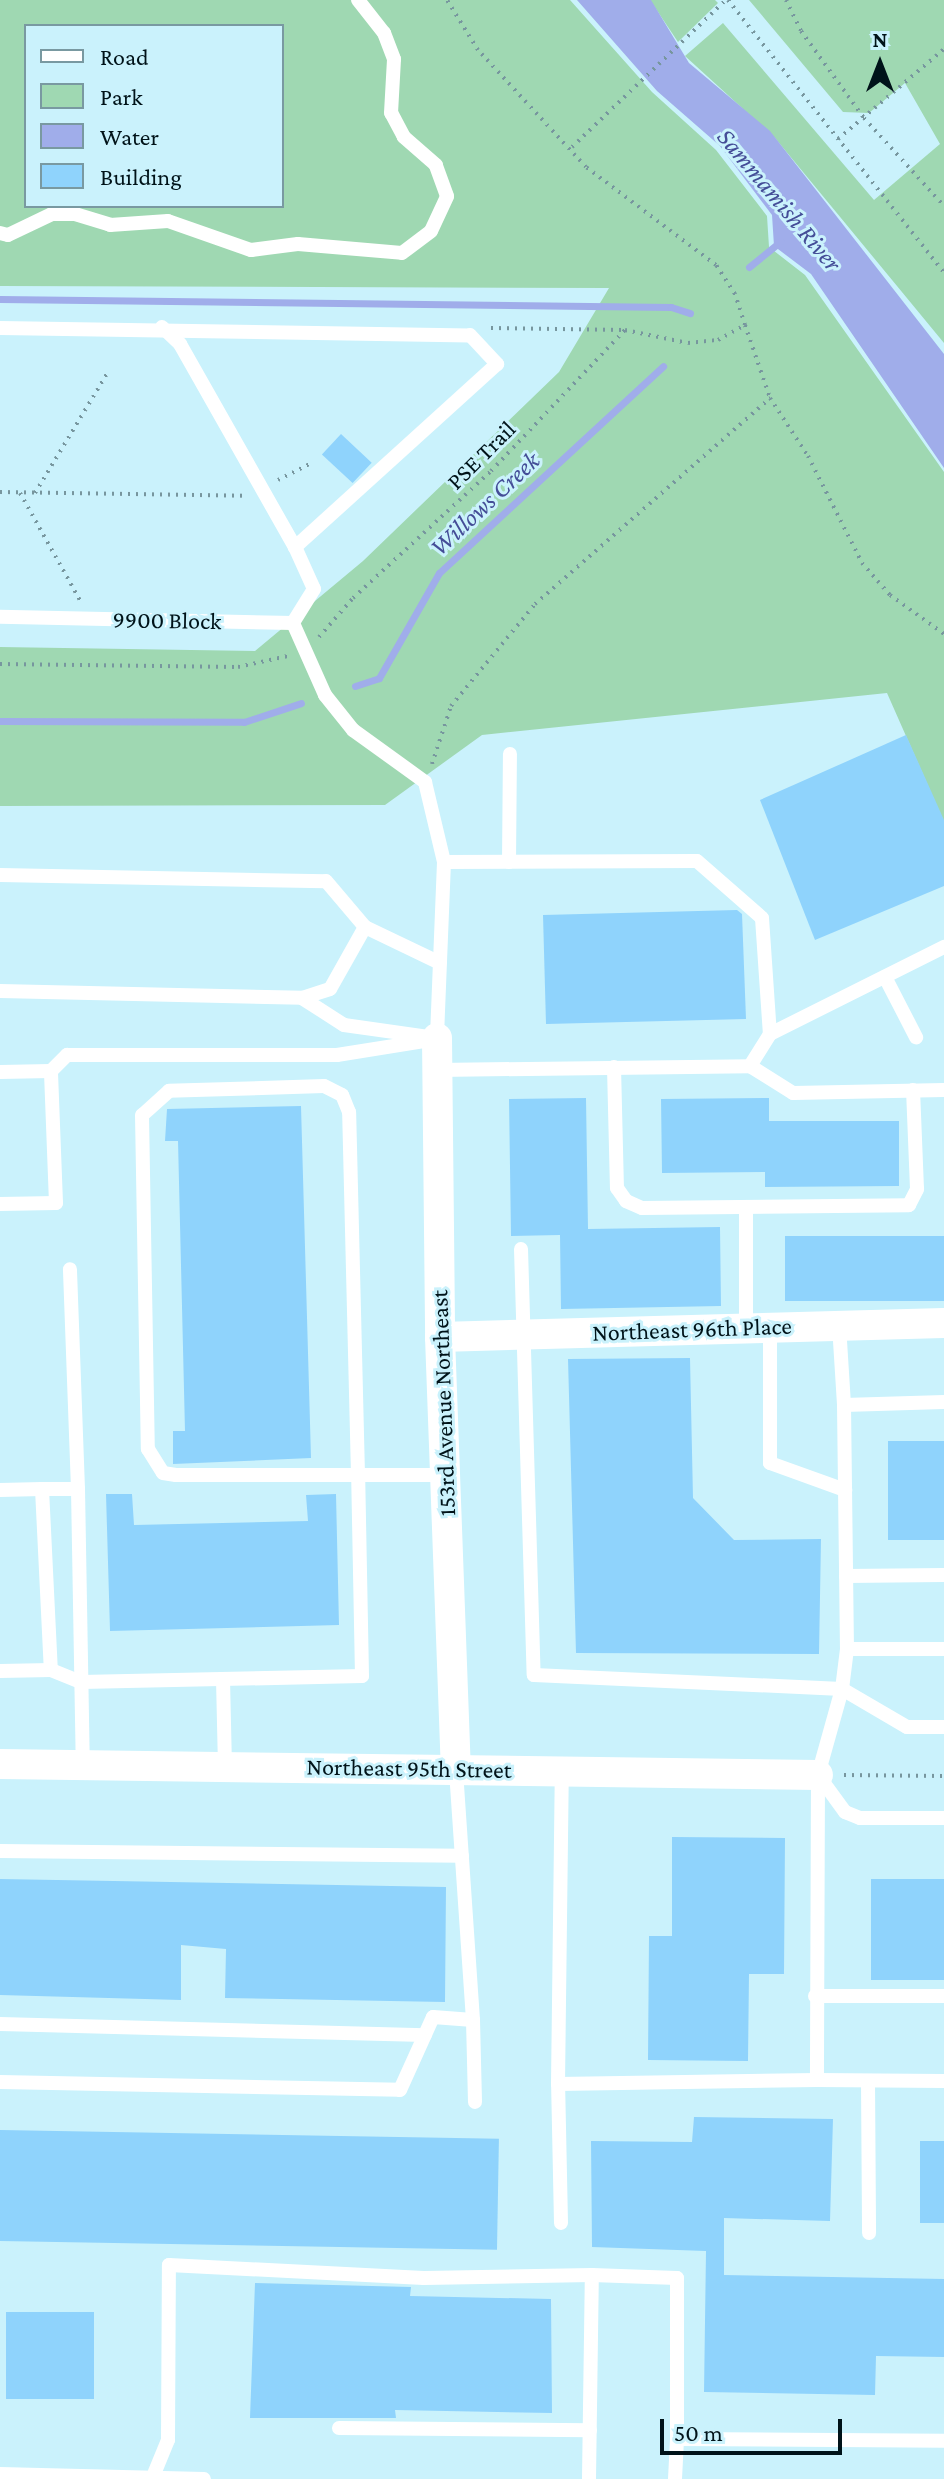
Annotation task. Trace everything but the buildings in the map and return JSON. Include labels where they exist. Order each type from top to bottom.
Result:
[{"type":"street","name":"153rd Avenue Northeast","points":[[437,1038],[440,1337],[456,1767]]},
{"type":"street","name":"Northeast 96th Place","points":[[440,1337],[944,1323]]},
{"type":"street","name":"Northeast 95th Street","points":[[0,1764],[456,1767],[818,1775]]},
{"type":"lane","points":[[0,233],[8,235],[52,214],[75,214],[110,225],[168,221],[251,250],[298,244],[402,253],[431,231],[447,196],[436,165],[404,137],[391,113],[394,59],[384,33],[358,0]]},
{"type":"lane","points":[[0,328],[162,327],[470,335],[497,364],[295,547]]},
{"type":"lane","points":[[162,327],[180,344],[295,547],[314,589],[293,623],[325,695],[353,730],[425,782],[444,862],[437,1038]]},
{"type":"lane","name":"9900 Block","points":[[0,617],[293,623]]},
{"type":"lane","points":[[509,862],[510,754]]},
{"type":"lane","points":[[444,862],[697,861],[762,918],[770,1034]]},
{"type":"lane","points":[[0,875],[326,881],[365,927],[440,963]]},
{"type":"lane","points":[[0,991],[302,998],[330,989],[365,927]]},
{"type":"lane","points":[[750,1066],[770,1034],[944,947]]},
{"type":"lane","points":[[885,977],[916,1037]]},
{"type":"lane","points":[[302,998],[344,1025],[437,1038]]},
{"type":"lane","points":[[0,1072],[51,1071],[67,1055],[337,1055],[437,1038]]},
{"type":"lane","points":[[437,1070],[750,1066],[793,1093],[944,1090]]},
{"type":"lane","points":[[614,1067],[619,1195],[642,1208],[909,1205],[917,1189],[913,1090]]},
{"type":"lane","points":[[0,1204],[56,1203],[51,1071]]},
{"type":"lane","points":[[0,1671],[51,1670],[81,1682],[362,1676],[358,1475],[349,1112],[342,1095],[324,1086],[169,1091],[142,1115],[148,1449],[163,1473],[176,1475],[358,1475],[446,1475]]},
{"type":"lane","points":[[746,1207],[770,1463],[845,1490]]},
{"type":"lane","points":[[521,1249],[526,1334],[534,1675],[842,1689],[907,1727],[944,1727]]},
{"type":"lane","points":[[70,1269],[83,1765]]},
{"type":"lane","points":[[817,2080],[818,1775],[842,1689],[847,1649],[844,1405],[838,1325]]},
{"type":"lane","points":[[844,1405],[944,1402]]},
{"type":"lane","points":[[42,1489],[51,1670]]},
{"type":"lane","points":[[0,1490],[78,1489]]},
{"type":"lane","points":[[846,1576],[944,1575]]},
{"type":"lane","points":[[847,1649],[944,1649]]},
{"type":"lane","points":[[223,1679],[225,1766]]},
{"type":"lane","points":[[456,1767],[473,2020],[475,2102]]},
{"type":"lane","points":[[561,2223],[558,2084],[562,1770]]},
{"type":"lane","points":[[818,1775],[845,1812],[860,1818],[944,1818]]},
{"type":"lane","points":[[0,1851],[462,1856]]},
{"type":"lane","points":[[815,1996],[944,1996]]},
{"type":"lane","points":[[0,2082],[400,2090],[433,2017],[473,2020]]},
{"type":"lane","points":[[0,2024],[425,2035]]},
{"type":"lane","points":[[868,2081],[869,2233]]},
{"type":"lane","points":[[558,2084],[944,2081]]},
{"type":"lane","points":[[152,2478],[168,2440],[169,2265],[424,2278],[592,2275],[677,2278],[675,2479]]},
{"type":"lane","points":[[589,2479],[592,2275]]},
{"type":"lane","points":[[339,2428],[590,2430]]},
{"type":"lane","points":[[677,2439],[944,2441]]},
{"type":"lane","points":[[0,2474],[204,2479]]},
{"type":"path","points":[[447,0],[478,50],[572,147],[586,167],[716,265],[735,294],[770,398],[808,456],[862,563],[890,595],[944,634]]},
{"type":"path","points":[[572,147],[727,0],[944,273]]},
{"type":"path","points":[[786,0],[801,31],[864,118],[944,206]]},
{"type":"path","points":[[838,139],[944,49]]},
{"type":"path","points":[[470,335],[491,328],[625,330],[688,343],[718,340],[745,325]]},
{"type":"path","name":"PSE Trail","points":[[0,664],[238,667],[305,649],[480,482],[625,330]]},
{"type":"path","points":[[35,493],[108,372]]},
{"type":"path","points":[[425,782],[451,706],[535,604],[770,398]]},
{"type":"path","points":[[0,492],[245,496],[311,463]]},
{"type":"path","points":[[20,493],[90,618]]},
{"type":"path","points":[[818,1775],[944,1776]]},
{"type":"green space","points":[[0,0],[570,0],[652,92],[716,150],[767,216],[769,247],[805,275],[944,472],[944,822],[887,693],[482,735],[385,805],[0,806],[0,647],[255,651],[363,561],[559,372],[609,288],[0,286]]},
{"type":"green space","points":[[650,0],[715,0],[718,3],[678,42]]},
{"type":"green space","points":[[749,0],[944,0],[944,343],[775,138],[685,56],[723,23],[874,200],[940,144],[905,83],[869,113],[843,112]]},
{"type":"water","name":"Sammamish River","points":[[577,0],[651,0],[689,63],[770,131],[944,354],[944,468],[811,274],[774,246],[772,215],[720,146],[657,91]]},
{"type":"waterway","name":"Willows Creek","points":[[749,267],[781,241]]},
{"type":"waterway","points":[[0,299],[671,307],[690,313]]},
{"type":"waterway","name":"Willows Creek","points":[[355,686],[379,678],[439,573],[663,366]]},
{"type":"waterway","name":"Willows Creek","points":[[0,721],[244,722],[301,703]]}]
